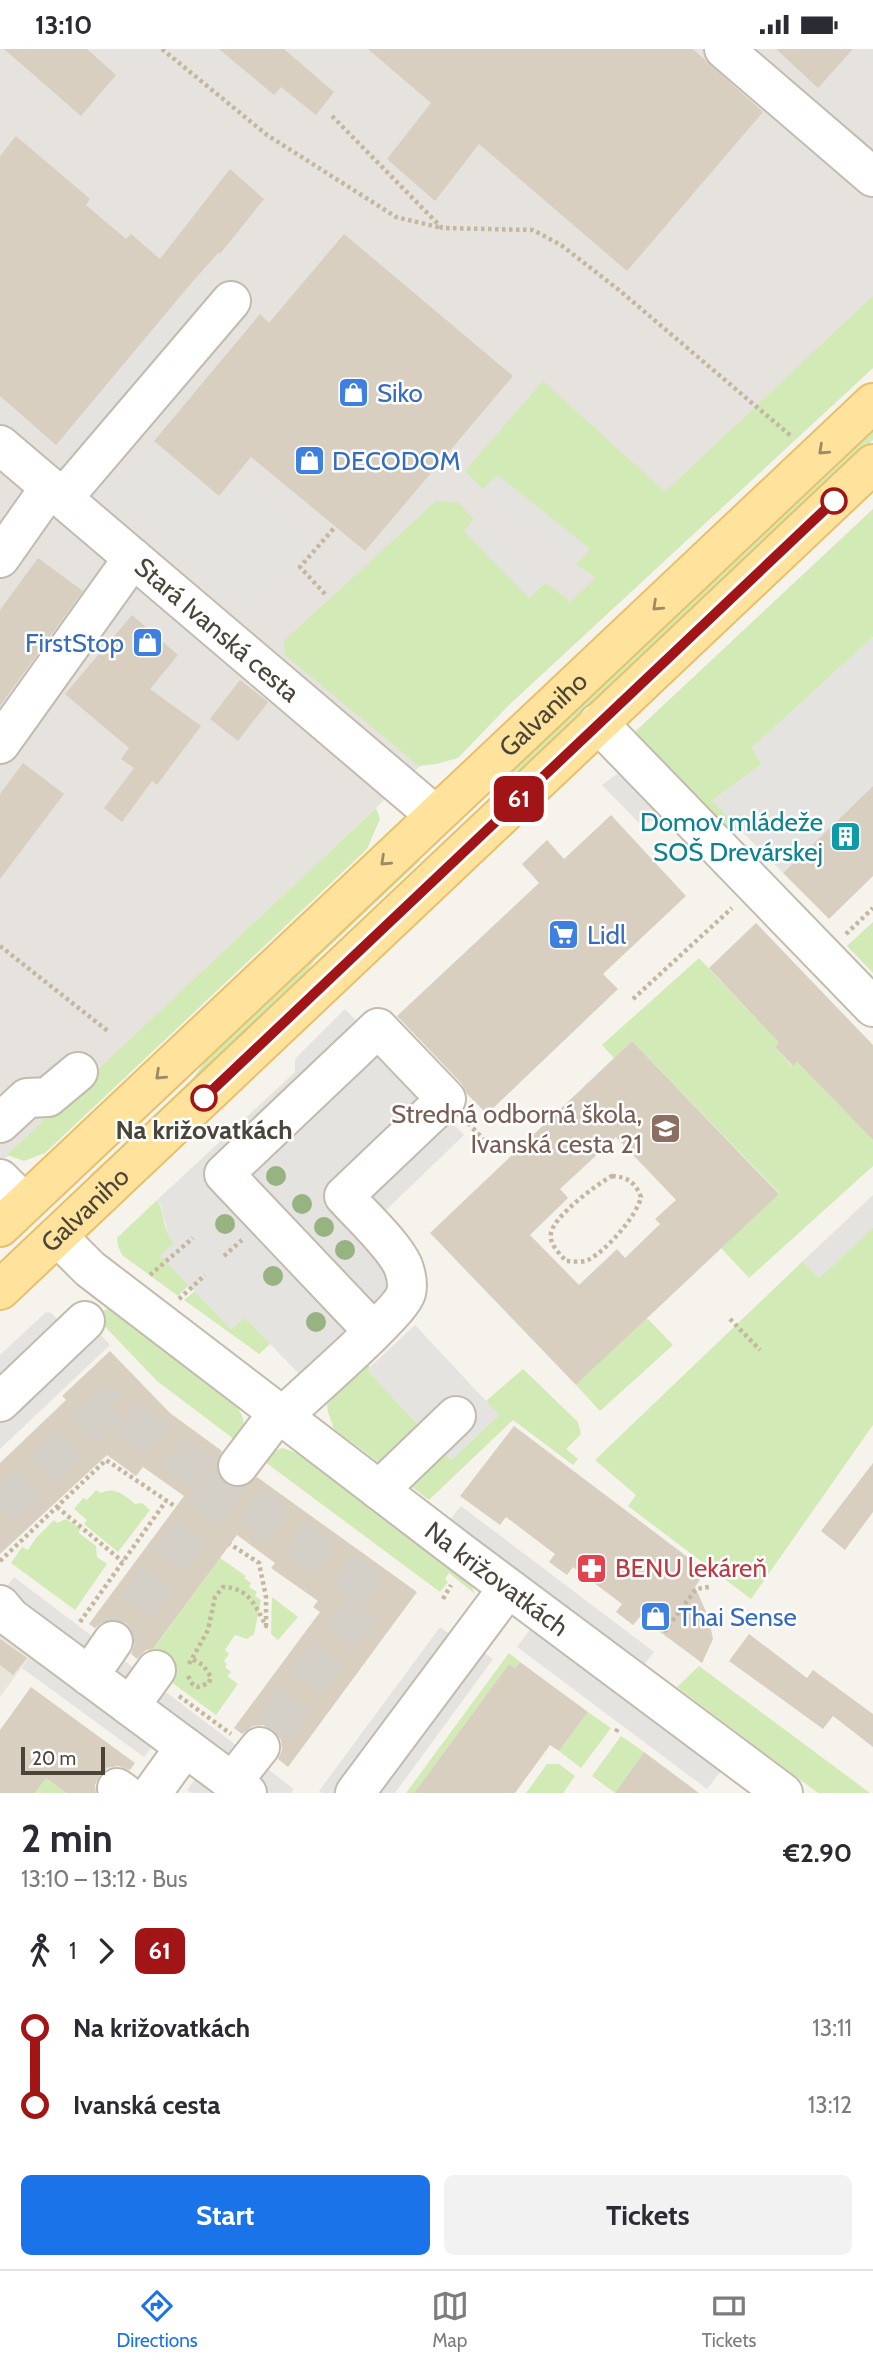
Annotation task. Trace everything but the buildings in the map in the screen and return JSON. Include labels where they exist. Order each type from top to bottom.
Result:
[{"type":"main road","name":"Galvaniho","points":[[8,1203],[435,815],[873,403]]},
{"type":"main road","name":"Galvaniho","points":[[0,1290],[873,464]]},
{"type":"main road","points":[[435,815],[471,845]]},
{"type":"main road","points":[[8,1203],[57,1236]]},
{"type":"street","points":[[724,49],[873,177]]},
{"type":"street","points":[[0,558],[231,301]]},
{"type":"street","name":"Stará Ivanská cesta","points":[[0,445],[435,815]]},
{"type":"street","points":[[0,744],[133,558]]},
{"type":"street","points":[[598,723],[873,1007]]},
{"type":"street","points":[[238,1466],[281,1414],[373,1331],[405,1294],[403,1267],[396,1254],[344,1196],[446,1099],[378,1028],[224,1174],[373,1331]]},
{"type":"street","points":[[0,1123],[27,1098],[48,1097],[78,1072]]},
{"type":"street","name":"Na križovatkách","points":[[57,1236],[90,1269],[776,1791]]},
{"type":"street","points":[[0,1402],[85,1321]]},
{"type":"street","points":[[379,1490],[456,1416]]},
{"type":"street","points":[[355,1793],[508,1588]]},
{"type":"street","points":[[0,1605],[10,1617],[240,1788],[248,1742]]},
{"type":"street","points":[[89,1676],[113,1641]]},
{"type":"street","points":[[130,1706],[164,1681]]},
{"type":"street","points":[[131,1791],[185,1747]]},
{"type":"path","points":[[162,49],[267,135],[396,217],[442,228],[533,230],[561,245],[630,298],[816,457]]},
{"type":"path","points":[[332,116],[442,228]]},
{"type":"path","points":[[325,594],[300,567],[335,527]]},
{"type":"path","points":[[634,999],[755,886]]},
{"type":"path","points":[[0,946],[109,1032]]},
{"type":"path","points":[[472,1128],[483,1139]]},
{"type":"path","points":[[612,1176],[622,1177],[633,1182],[641,1197],[629,1223],[608,1243],[589,1260],[566,1261],[552,1243],[551,1233],[556,1222],[599,1183],[612,1176]]},
{"type":"path","points":[[146,1278],[193,1238]]},
{"type":"path","points":[[176,1302],[205,1275]]},
{"type":"path","points":[[730,1319],[760,1350]]},
{"type":"path","points":[[0,1561],[106,1460],[176,1507]]},
{"type":"path","points":[[80,1622],[166,1501]]},
{"type":"path","points":[[57,1507],[123,1562]]},
{"type":"path","points":[[192,1659],[209,1672],[209,1683],[204,1686],[193,1685],[186,1668],[208,1630],[215,1597],[223,1587],[235,1588],[245,1593],[266,1626],[266,1597],[259,1563],[230,1544]]},
{"type":"path","points":[[664,1632],[696,1589],[709,1587]]},
{"type":"path","points":[[164,1681],[248,1742]]},
{"type":"shaded area","points":[[0,49],[873,49],[873,338],[0,1163]]},
{"type":"shaded area","points":[[188,287],[206,302],[75,461],[56,445]]},
{"type":"shaded area","points":[[166,426],[312,547],[249,611],[108,493]]},
{"type":"shaded area","points":[[498,475],[590,549],[576,564],[483,489]]},
{"type":"shaded area","points":[[474,520],[546,583],[529,598],[464,531]]},
{"type":"shaded area","points":[[873,637],[873,786],[783,873],[712,801],[762,764],[752,748]]},
{"type":"shaded area","points":[[617,774],[664,810],[643,827],[602,785]]},
{"type":"shaded area","points":[[345,1009],[464,1135],[383,1213],[420,1255],[426,1285],[421,1307],[413,1321],[327,1403],[245,1318],[231,1329],[160,1256],[174,1243],[169,1238],[157,1200],[295,1072],[295,1059]]},
{"type":"shaded area","points":[[873,1195],[873,1227],[819,1278],[803,1261]]},
{"type":"shaded area","points":[[46,1312],[51,1313],[63,1325],[0,1385],[0,1355]]},
{"type":"shaded area","points":[[415,1325],[499,1415],[451,1460],[367,1370]]},
{"type":"shaded area","points":[[95,1329],[110,1345],[0,1449],[0,1420]]},
{"type":"shaded area","points":[[461,1506],[654,1652],[640,1670],[446,1524]]},
{"type":"shaded area","points":[[14,1577],[294,1789],[291,1793],[266,1793],[50,1631],[2,1593]]},
{"type":"shaded area","points":[[0,1626],[33,1652],[0,1697]]},
{"type":"shaded area","points":[[440,1627],[455,1638],[341,1793],[319,1791]]},
{"type":"shaded area","points":[[531,1628],[721,1771],[707,1789],[517,1647]]},
{"type":"shaded area","points":[[477,1648],[493,1659],[395,1793],[371,1793]]},
{"type":"shaded area","points":[[33,1652],[156,1741],[144,1757],[22,1668]]},
{"type":"shaded area","points":[[199,1774],[225,1793],[192,1793],[187,1790]]},
{"type":"green space","points":[[873,296],[873,368],[509,705],[458,758],[419,766],[285,655],[284,641],[436,501],[459,503],[474,520],[464,531],[529,597],[546,583],[570,602],[596,578],[576,564],[590,549],[497,476],[483,489],[465,471],[543,381],[665,492]]},
{"type":"green space","points":[[873,424],[873,440],[508,784],[500,776]]},
{"type":"green space","points":[[873,509],[873,637],[752,748],[762,764],[713,800],[739,828],[721,843],[624,742]]},
{"type":"green space","points":[[376,808],[380,819],[367,849],[45,1153],[24,1161],[7,1155]]},
{"type":"green space","points":[[417,850],[420,861],[315,960],[286,1000],[97,1184],[89,1176],[190,1083],[214,1049]]},
{"type":"green space","points":[[873,922],[873,973],[847,946]]},
{"type":"green space","points":[[699,958],[779,1043],[775,1047],[792,1066],[797,1062],[873,1140],[873,1166],[749,1278],[721,1248],[779,1193],[632,1041],[614,1058],[602,1045]]},
{"type":"green space","points":[[157,1200],[168,1234],[174,1243],[161,1256],[189,1285],[178,1296],[122,1255],[118,1246],[117,1238]]},
{"type":"green space","points":[[873,1227],[873,1425],[751,1599],[628,1506],[636,1495],[595,1460],[803,1261],[819,1278]]},
{"type":"green space","points":[[195,1291],[231,1329],[245,1317],[270,1344],[259,1354],[184,1300]]},
{"type":"green space","points":[[108,1309],[234,1404],[244,1422],[239,1443],[157,1381],[93,1314]]},
{"type":"green space","points":[[646,1319],[673,1345],[600,1411],[576,1385]]},
{"type":"green space","points":[[368,1365],[368,1371],[423,1430],[385,1467],[334,1429],[328,1412],[327,1404]]},
{"type":"green space","points":[[523,1369],[578,1422],[581,1434],[566,1449],[578,1459],[573,1465],[513,1420],[429,1500],[403,1480],[438,1446],[451,1460],[499,1415],[486,1401]]},
{"type":"green space","points":[[283,1448],[299,1454],[468,1579],[475,1594],[449,1573],[445,1579],[448,1582],[440,1592],[261,1459],[269,1452]]},
{"type":"green space","points":[[96,1490],[101,1493],[119,1493],[135,1504],[142,1503],[150,1510],[118,1552],[84,1524],[87,1520],[74,1509],[83,1498],[87,1500]]},
{"type":"green space","points":[[66,1519],[80,1528],[79,1533],[96,1546],[97,1557],[107,1564],[75,1610],[11,1563],[22,1547],[28,1550],[54,1520],[57,1523]]},
{"type":"green space","points":[[220,1558],[246,1576],[244,1578],[251,1583],[249,1587],[257,1592],[255,1596],[261,1600],[254,1634],[247,1639],[235,1635],[225,1650],[229,1654],[224,1661],[227,1664],[225,1667],[231,1672],[227,1676],[238,1684],[216,1715],[144,1662]]},
{"type":"green space","points":[[272,1597],[298,1617],[278,1640],[271,1634]]},
{"type":"green space","points":[[509,1653],[520,1662],[515,1668],[509,1664],[414,1793],[406,1793]]},
{"type":"green space","points":[[699,1666],[870,1793],[818,1793],[677,1687]]},
{"type":"green space","points":[[588,1712],[611,1728],[581,1768],[559,1751]]},
{"type":"green space","points":[[621,1736],[644,1752],[615,1793],[592,1776]]},
{"type":"green space","points":[[547,1764],[559,1764],[575,1776],[563,1793],[526,1793]]},
{"type":"green space","points":[[46,1778],[66,1793],[35,1793]]},
{"type":"tunnel","points":[[0,1509],[110,1406],[222,1487],[113,1641]]},
{"type":"tunnel","points":[[237,1466],[222,1487],[373,1591],[260,1747]]},
{"type":"bus line","name":"61","points":[[204,1098],[834,501]]},
{"type":"place","name":"Siko","points":[[354,393]]},
{"type":"place","name":"DECODOM","points":[[309,461]]},
{"type":"place","name":"FirstStop","points":[[147,643]]},
{"type":"place","name":"Domov mládeže SOŠ Drevárskej","points":[[846,837]]},
{"type":"place","name":"Lidl","points":[[564,935]]},
{"type":"place","name":"Na križovatkách","points":[[204,1098]]},
{"type":"place","name":"Stredná odborná škola, Ivanská cesta 21","points":[[665,1129]]},
{"type":"place","name":"BENU lekáreň","points":[[592,1568]]},
{"type":"place","name":"Thai Sense","points":[[655,1617]]}]
